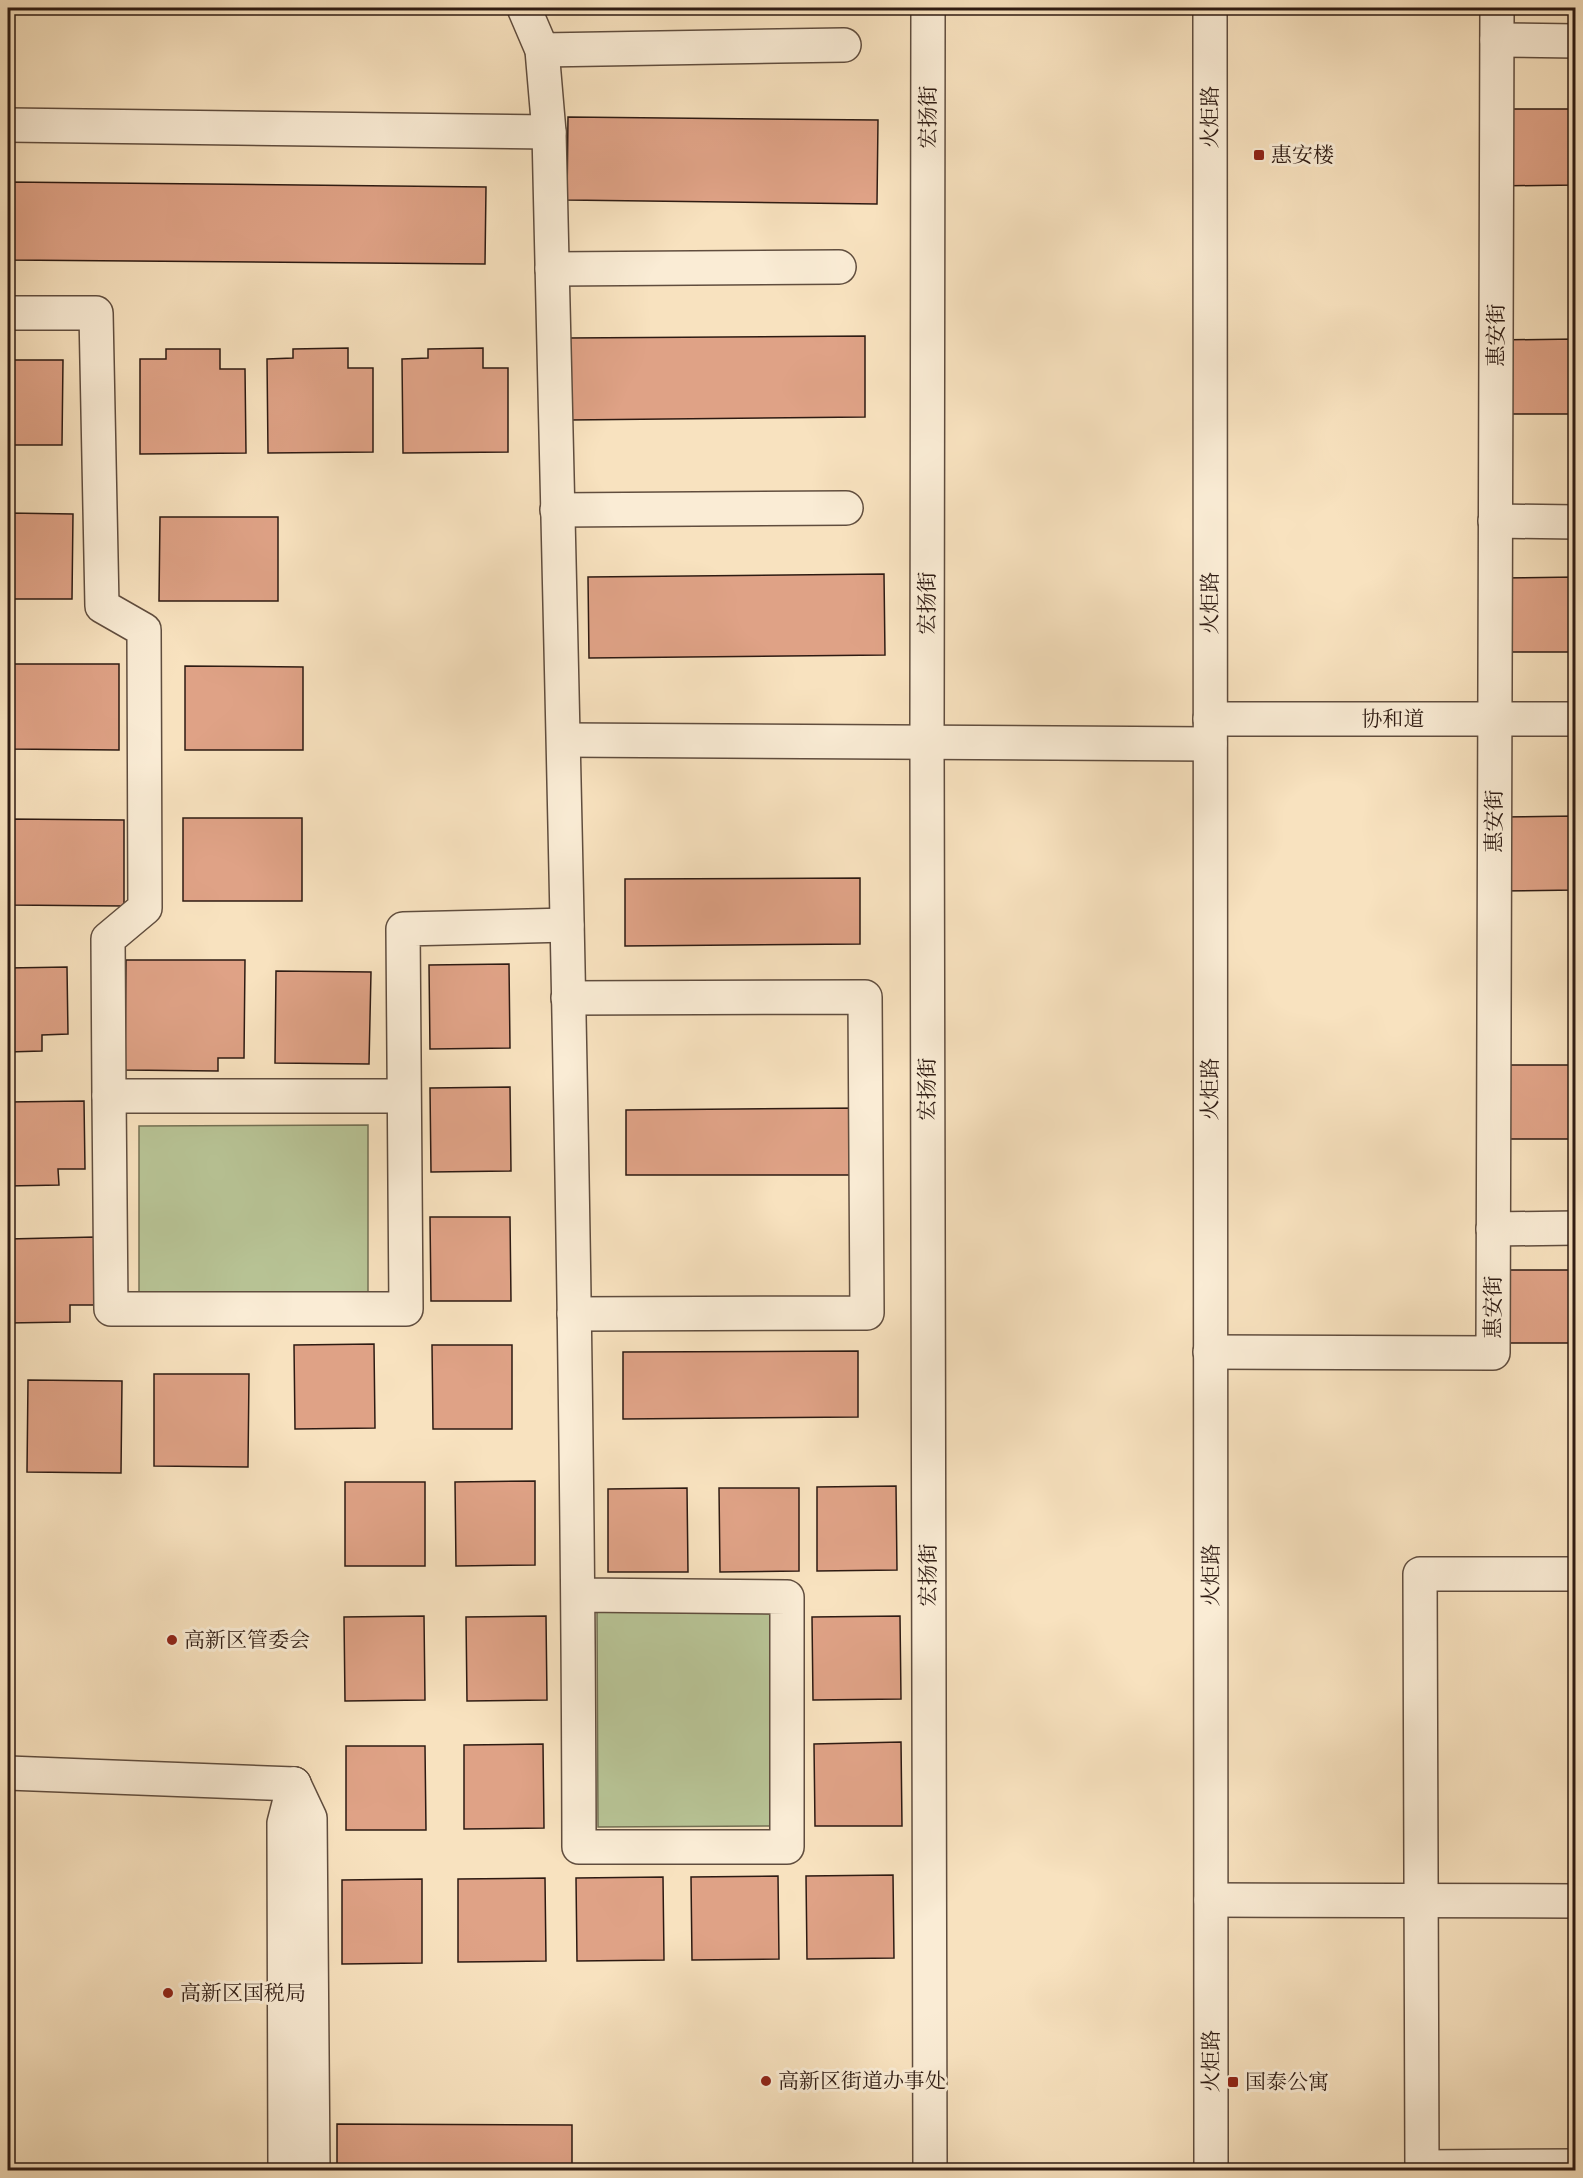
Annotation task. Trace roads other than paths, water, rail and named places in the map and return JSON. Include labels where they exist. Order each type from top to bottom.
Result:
[{"type":"street","points":[[524,8],[542,50],[549,132],[564,740],[578,1595],[579,1847],[787,1847],[787,1597],[578,1595]]},
{"type":"street","name":"宏扬街","points":[[928,8],[930,2170]]},
{"type":"street","name":"火炬路","points":[[1210,8],[1211,2170]]},
{"type":"street","name":"惠安街","points":[[1210,1352],[1493,1353],[1497,8]]},
{"type":"street","points":[[1497,40],[1575,41]]},
{"type":"street","points":[[542,50],[844,45]]},
{"type":"street","points":[[8,124],[549,132]]},
{"type":"street","points":[[552,269],[839,267]]},
{"type":"street","points":[[8,313],[96,313],[102,606],[144,630],[145,908],[108,939],[111,1309],[406,1309],[403,929],[567,925]]},
{"type":"street","points":[[557,510],[846,508]]},
{"type":"street","points":[[1495,521],[1575,522]]},
{"type":"street","name":"协和道","points":[[564,740],[927,742],[1495,719],[1575,719]]},
{"type":"street","points":[[568,998],[865,997],[867,1313],[574,1314]]},
{"type":"street","points":[[109,1096],[404,1096]]},
{"type":"street","points":[[1493,1229],[1575,1228]]},
{"type":"street","points":[[1575,1574],[1420,1574],[1422,2169],[1575,2166]]},
{"type":"street","points":[[8,1773],[294,1784]]},
{"type":"street","points":[[285,2170],[284,1823],[294,1784]]},
{"type":"street","points":[[294,1784],[310,1818],[313,2170]]},
{"type":"street","points":[[1211,1900],[1575,1901]]},
{"type":"place","name":"惠安楼","points":[[1259,155]]},
{"type":"place","name":"高新区管委会","points":[[172,1640]]},
{"type":"place","name":"高新区国税局","points":[[168,1993]]},
{"type":"place","name":"高新区街道办事处","points":[[766,2081]]},
{"type":"place","name":"国泰公寓","points":[[1233,2082]]}]
